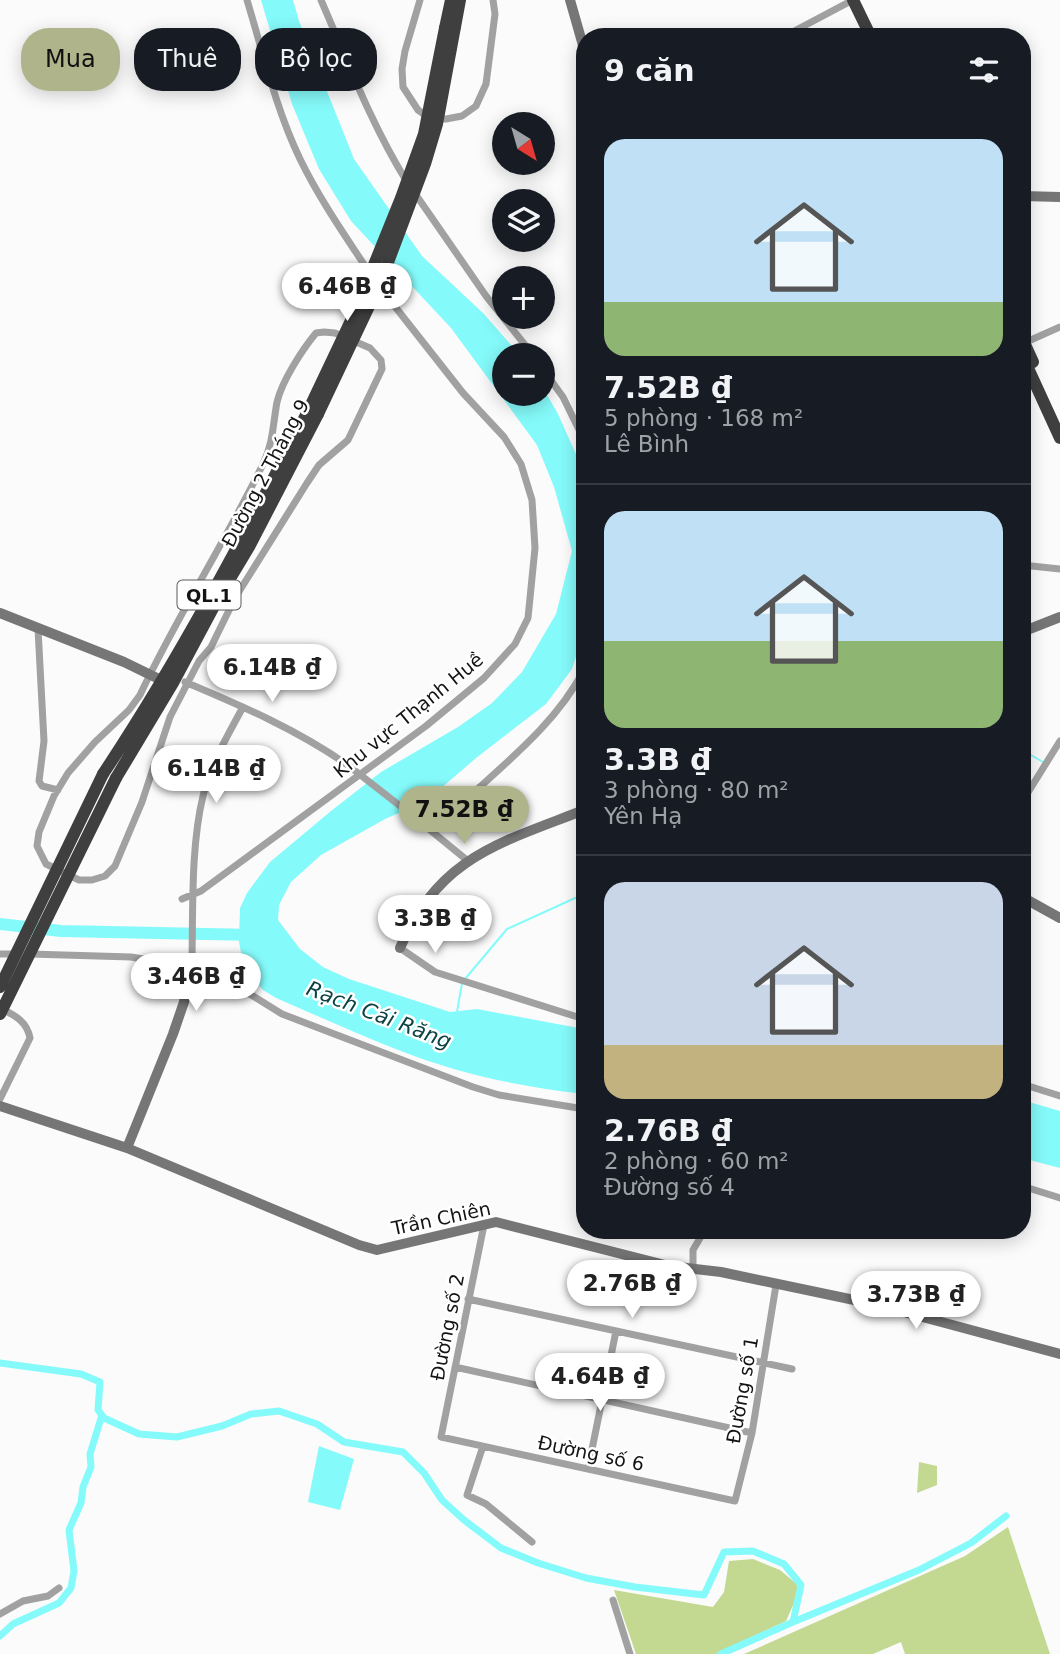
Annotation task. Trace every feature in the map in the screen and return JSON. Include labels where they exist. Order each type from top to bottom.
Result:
[{"type":"highway","name":"Đường 2 Tháng 9","points":[[450,28],[451,0]]},
{"type":"highway","name":"Đường 2 Tháng 9","points":[[0,1011],[116,778],[176,678],[269,512],[313,413],[401,198],[424,134],[450,28],[460,0]]},
{"type":"highway","points":[[855,0],[869,28]]},
{"type":"highway","points":[[1031,363],[1060,420]]},
{"type":"highway","points":[[1031,366],[1060,438]]},
{"type":"highway","name":"Đường 2 Tháng 9","points":[[0,987],[103,774],[144,710],[155,677],[313,413]]},
{"type":"street","name":"Khu vực Thạnh Huề","points":[[182,899],[196,896],[426,726],[484,678],[515,644],[528,618],[535,548],[532,500],[521,464],[504,437],[463,393],[388,299],[333,217],[288,132],[247,0]]},
{"type":"street","points":[[321,0],[363,102],[391,156],[430,219],[524,343]]},
{"type":"street","points":[[420,0],[405,51],[403,86],[418,110],[432,119],[462,116],[476,106],[486,84],[495,14],[493,0]]},
{"type":"street","points":[[570,0],[578,28]]},
{"type":"street","points":[[801,28],[855,0]]},
{"type":"street","points":[[1031,196],[1060,197]]},
{"type":"street","points":[[1031,347],[1060,327]]},
{"type":"street","points":[[324,332],[370,348],[381,359],[382,369],[348,440],[319,465],[235,598],[211,647],[199,661],[163,733],[142,802],[115,866],[105,876],[79,880],[46,864],[37,846],[39,832],[58,790],[68,773],[95,742],[129,710],[155,677],[264,462],[272,441],[284,383],[307,344],[316,333],[324,332]]},
{"type":"street","points":[[555,385],[576,423]]},
{"type":"street","points":[[1031,566],[1060,569]]},
{"type":"street","points":[[0,613],[155,677]]},
{"type":"street","points":[[1031,628],[1060,617]]},
{"type":"street","points":[[38,629],[44,741],[39,781],[42,786],[58,790]]},
{"type":"street","points":[[199,636],[199,661]]},
{"type":"street","points":[[176,678],[301,735],[349,766],[468,861]]},
{"type":"street","points":[[444,820],[546,725],[576,686]]},
{"type":"street","points":[[140,695],[144,710]]},
{"type":"street","points":[[127,1149],[184,1002],[192,963],[197,839],[203,795],[225,739],[243,707]]},
{"type":"street","points":[[1031,788],[1060,741]]},
{"type":"street","points":[[576,813],[508,838],[468,861],[428,899],[400,948],[435,972],[576,1016]]},
{"type":"street","points":[[1031,902],[1060,918]]},
{"type":"street","points":[[0,954],[115,956],[192,963],[219,975],[282,1013],[473,1087],[512,1097],[576,1108]]},
{"type":"street","points":[[0,1011],[17,1016],[29,1030],[30,1038],[0,1099]]},
{"type":"street","points":[[1031,1087],[1060,1096]]},
{"type":"street","name":"Trần Chiên","points":[[0,1106],[127,1149],[359,1245],[377,1250],[496,1222],[669,1266],[721,1272],[878,1305],[1060,1354]]},
{"type":"street","points":[[1031,1189],[1060,1198]]},
{"type":"street","name":"Đường số 2","points":[[441,1437],[484,1225]]},
{"type":"street","points":[[692,1269],[693,1250],[699,1239]]},
{"type":"street","name":"Đường số 1","points":[[735,1501],[751,1433],[776,1285]]},
{"type":"street","points":[[468,1299],[792,1369]]},
{"type":"street","points":[[588,1469],[616,1331]]},
{"type":"street","points":[[455,1367],[751,1433]]},
{"type":"street","name":"Đường số 6","points":[[441,1437],[735,1501]]},
{"type":"street","points":[[483,1446],[467,1495],[486,1504],[532,1542]]},
{"type":"street","points":[[0,1614],[23,1601],[48,1596],[59,1588]]},
{"type":"street","points":[[613,1600],[630,1654]]},
{"type":"green space","points":[[919,1462],[937,1466],[937,1485],[917,1493]]},
{"type":"green space","points":[[1008,1527],[1050,1654],[905,1654],[901,1642],[873,1654],[744,1654],[965,1556]]},
{"type":"green space","points":[[753,1559],[780,1570],[798,1585],[795,1601],[786,1621],[716,1654],[636,1654],[614,1590],[713,1607],[724,1592],[729,1561]]},
{"type":"water","name":"Rạch Cái Răng","points":[[261,0],[293,0],[302,28],[269,28]]},
{"type":"water","name":"Rạch Cái Răng","points":[[288,91],[327,91],[354,159],[422,256],[483,313],[492,323],[492,329],[497,329],[509,343],[492,343],[492,384],[451,328],[351,221],[319,169]]},
{"type":"water","name":"Rạch Cái Răng","points":[[508,406],[553,406],[576,454],[576,657],[572,669],[546,704],[425,802],[385,819],[321,855],[291,882],[279,905],[278,920],[300,949],[323,967],[349,979],[450,1012],[477,1009],[576,1028],[576,1093],[537,1088],[468,1073],[423,1059],[276,998],[263,990],[248,973],[239,942],[240,908],[247,893],[270,862],[381,772],[458,727],[492,703],[522,672],[556,614],[572,551],[554,487],[537,445]]},
{"type":"water","points":[[1031,1103],[1060,1111],[1060,1168],[1031,1160]]},
{"type":"water","points":[[319,1446],[354,1459],[340,1510],[308,1502]]},
{"type":"waterway","points":[[1031,755],[1043,762]]},
{"type":"waterway","points":[[465,979],[507,929],[576,898]]},
{"type":"waterway","points":[[0,924],[61,931],[255,935]]},
{"type":"waterway","points":[[457,1012],[462,983]]},
{"type":"waterway","points":[[0,1363],[81,1374],[100,1382],[98,1410],[104,1418],[139,1434],[177,1437],[222,1426],[251,1414],[279,1411],[317,1424],[344,1442],[403,1452],[424,1473],[442,1500],[501,1548],[586,1578],[704,1595],[724,1552],[753,1551],[784,1564],[801,1585],[793,1622]]},
{"type":"waterway","points":[[0,1636],[13,1624],[59,1603],[71,1588],[74,1571],[69,1530],[81,1503],[83,1487],[91,1467],[90,1454],[102,1415]]},
{"type":"waterway","points":[[721,1654],[919,1570],[971,1543],[1006,1516]]}]
